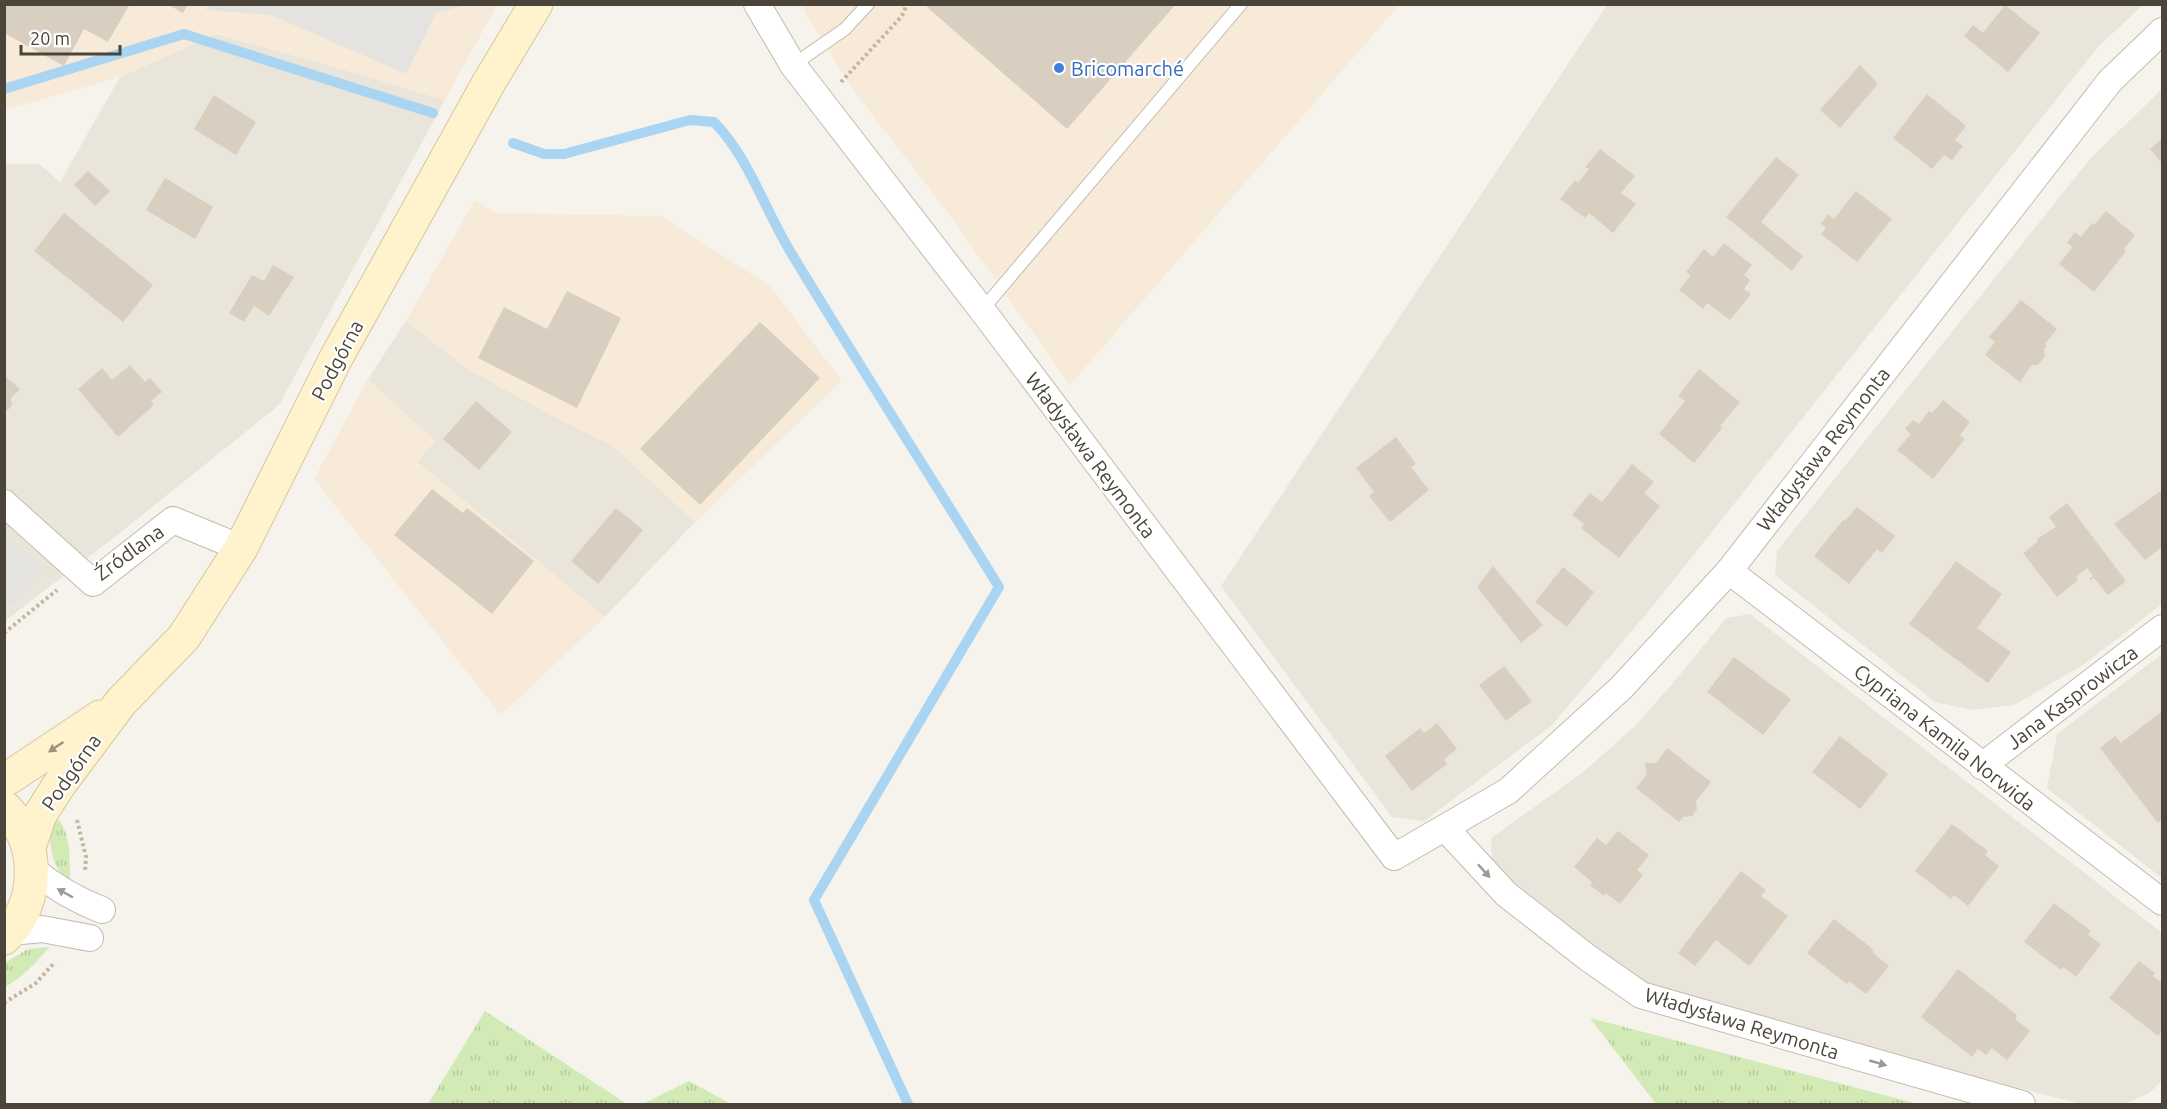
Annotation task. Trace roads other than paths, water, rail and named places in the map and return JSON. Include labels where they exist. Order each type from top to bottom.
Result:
[{"type":"main road","name":"Podgórna","points":[[8,935],[23,913],[30,892],[30,858],[40,815],[59,785],[121,702],[184,637],[241,548],[336,358],[488,84],[536,4]]},
{"type":"main road","name":"Podgórna","points":[[4,779],[121,702]]},
{"type":"main road","points":[[4,807],[20,827],[30,858]]},
{"type":"street","name":"Władysława Reymonta","points":[[757,4],[793,65],[982,310],[1394,857],[1508,791],[1621,688],[1729,571],[2110,81],[2163,31]]},
{"type":"street","name":"Źródlana","points":[[4,503],[93,583],[172,520],[241,548]]},
{"type":"street","name":"Cypriana Kamila Norwida","points":[[1729,571],[2163,902]]},
{"type":"street","name":"Jana Kasprowicza","points":[[1982,766],[2163,628]]},
{"type":"street","name":"Władysława Reymonta","points":[[1445,828],[1506,894],[1588,958],[1641,994],[2022,1104]]},
{"type":"street","points":[[30,858],[50,884],[102,910]]},
{"type":"street","points":[[8,935],[42,929],[90,938]]},
{"type":"lane","points":[[793,65],[846,30],[868,4]]},
{"type":"lane","points":[[982,310],[1241,4]]},
{"type":"waterway","points":[[4,89],[184,34],[433,113]]},
{"type":"waterway","points":[[513,143],[544,154],[564,154],[690,120],[714,122],[747,167],[790,251],[999,587],[814,900],[908,1104]]},
{"type":"place","name":"Bricomarché","points":[[1059,68]]}]
